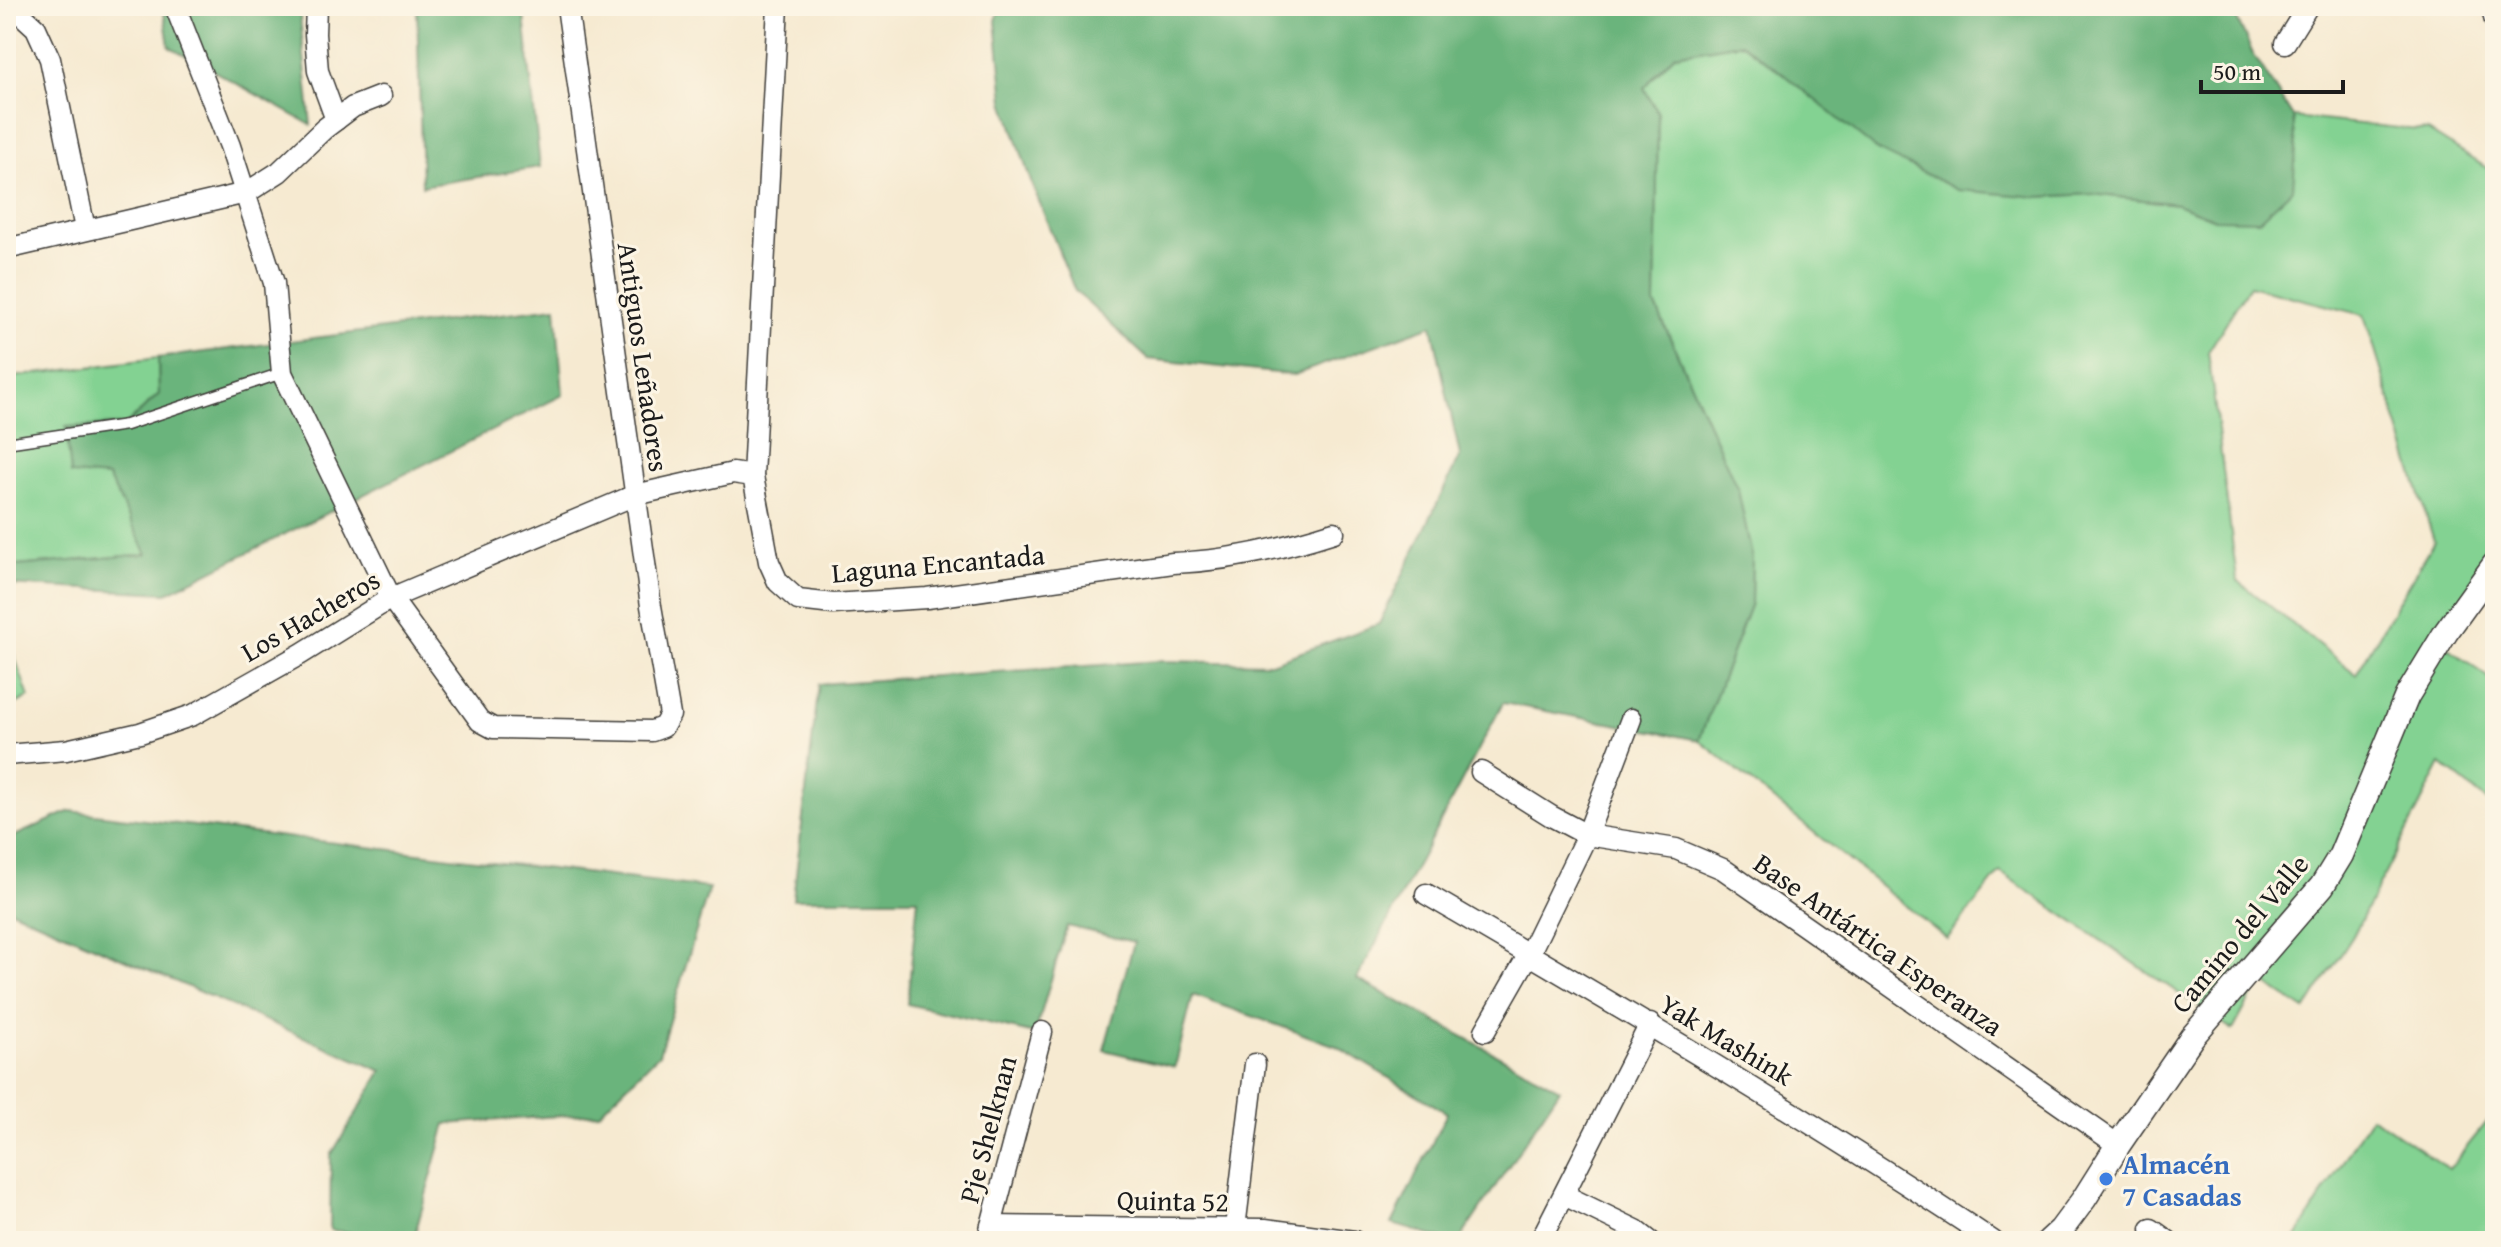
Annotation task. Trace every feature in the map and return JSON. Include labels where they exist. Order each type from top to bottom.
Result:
[{"type":"street","points":[[12,6],[36,28],[50,59],[85,229]]},
{"type":"street","points":[[175,6],[230,146],[274,283],[282,373],[391,598]]},
{"type":"street","points":[[316,6],[318,71],[336,120]]},
{"type":"street","name":"Antiguos Leñadores","points":[[391,598],[480,721],[493,728],[652,731],[663,727],[670,715],[651,606],[567,6]]},
{"type":"street","name":"Laguna Encantada","points":[[778,6],[753,476],[769,562],[778,582],[798,600],[833,604],[927,598],[1173,563],[1206,562],[1277,550],[1334,532]]},
{"type":"street","points":[[2285,43],[2308,6]]},
{"type":"street","points":[[2491,6],[2495,21]]},
{"type":"street","points":[[6,249],[246,193],[279,172],[353,107],[381,96]]},
{"type":"street","points":[[635,495],[733,473],[753,476]]},
{"type":"street","name":"Los Hacheros","points":[[6,755],[66,750],[140,733],[193,715],[301,654],[391,598],[635,495]]},
{"type":"street","name":"Camino del Valle","points":[[2049,1241],[2084,1199],[2192,1037],[2322,886],[2341,855],[2407,696],[2446,632],[2495,564]]},
{"type":"street","points":[[1485,1031],[1529,954],[1587,835],[1631,719]]},
{"type":"street","name":"Base Antártica Esperanza","points":[[1481,772],[1587,835],[1676,849],[1723,869],[2118,1145]]},
{"type":"street","name":"Yak Mashink","points":[[1426,894],[1650,1024],[1879,1165],[1993,1241]]},
{"type":"street","points":[[1540,1241],[1650,1024]]},
{"type":"street","name":"Pje Shelknan","points":[[989,1233],[1042,1032]]},
{"type":"street","points":[[1235,1228],[1255,1064]]},
{"type":"street","points":[[1564,1195],[1636,1230],[1650,1241]]},
{"type":"street","name":"Quinta 52","points":[[989,1233],[1235,1228],[1354,1241]]},
{"type":"street","points":[[2151,1229],[2168,1241]]},
{"type":"lane","points":[[6,443],[126,425],[282,373]]},
{"type":"green space","points":[[163,6],[299,6],[311,125],[169,46]]},
{"type":"green space","points":[[417,6],[523,6],[540,167],[422,186]]},
{"type":"green space","points":[[1000,6],[2231,6],[2253,54],[2293,117],[2296,150],[2293,189],[2259,220],[2215,219],[2177,204],[2092,194],[2038,197],[1958,190],[1877,150],[1741,43],[1675,54],[1644,88],[1658,113],[1655,304],[1738,490],[1752,556],[1751,603],[1699,740],[1503,703],[1357,979],[1560,1089],[1459,1241],[1392,1224],[1447,1113],[1336,1046],[1193,995],[1175,1067],[1104,1050],[1134,942],[1067,926],[1035,1034],[907,1004],[918,899],[793,899],[819,684],[1159,661],[1271,663],[1379,624],[1460,456],[1432,325],[1294,375],[1148,359],[1075,291],[1031,182],[1004,101],[996,21]]},
{"type":"green space","points":[[1741,43],[1778,70],[2038,197],[2092,194],[2177,204],[2215,219],[2296,150],[2293,117],[2428,131],[2495,173],[2495,545],[2442,643],[2495,682],[2495,807],[2441,764],[2353,936],[2305,1010],[2260,980],[2233,1030],[2000,872],[1947,939],[1699,740],[1751,603],[1752,556],[1738,490],[1655,304],[1658,114],[1643,88],[1675,54]],"holes":[[[2249,286],[2364,315],[2434,541],[2356,674],[2237,580],[2208,352]]]},
{"type":"green space","points":[[556,307],[563,395],[167,593],[6,585],[6,567],[147,554],[108,477],[71,474],[66,427],[126,425],[159,394],[158,358]]},
{"type":"green space","points":[[158,358],[159,394],[126,425],[66,427],[108,477],[148,554],[6,567],[6,378]]},
{"type":"green space","points":[[6,633],[29,697],[6,709]]},
{"type":"green space","points":[[70,811],[709,888],[659,1054],[599,1113],[446,1124],[413,1241],[330,1230],[331,1155],[382,1071],[6,908],[6,840]]},
{"type":"green space","points":[[2495,1112],[2495,1241],[2295,1239],[2371,1116],[2449,1169]]},
{"type":"place","name":"Almacén 7 Casadas","points":[[2106,1179]]}]
